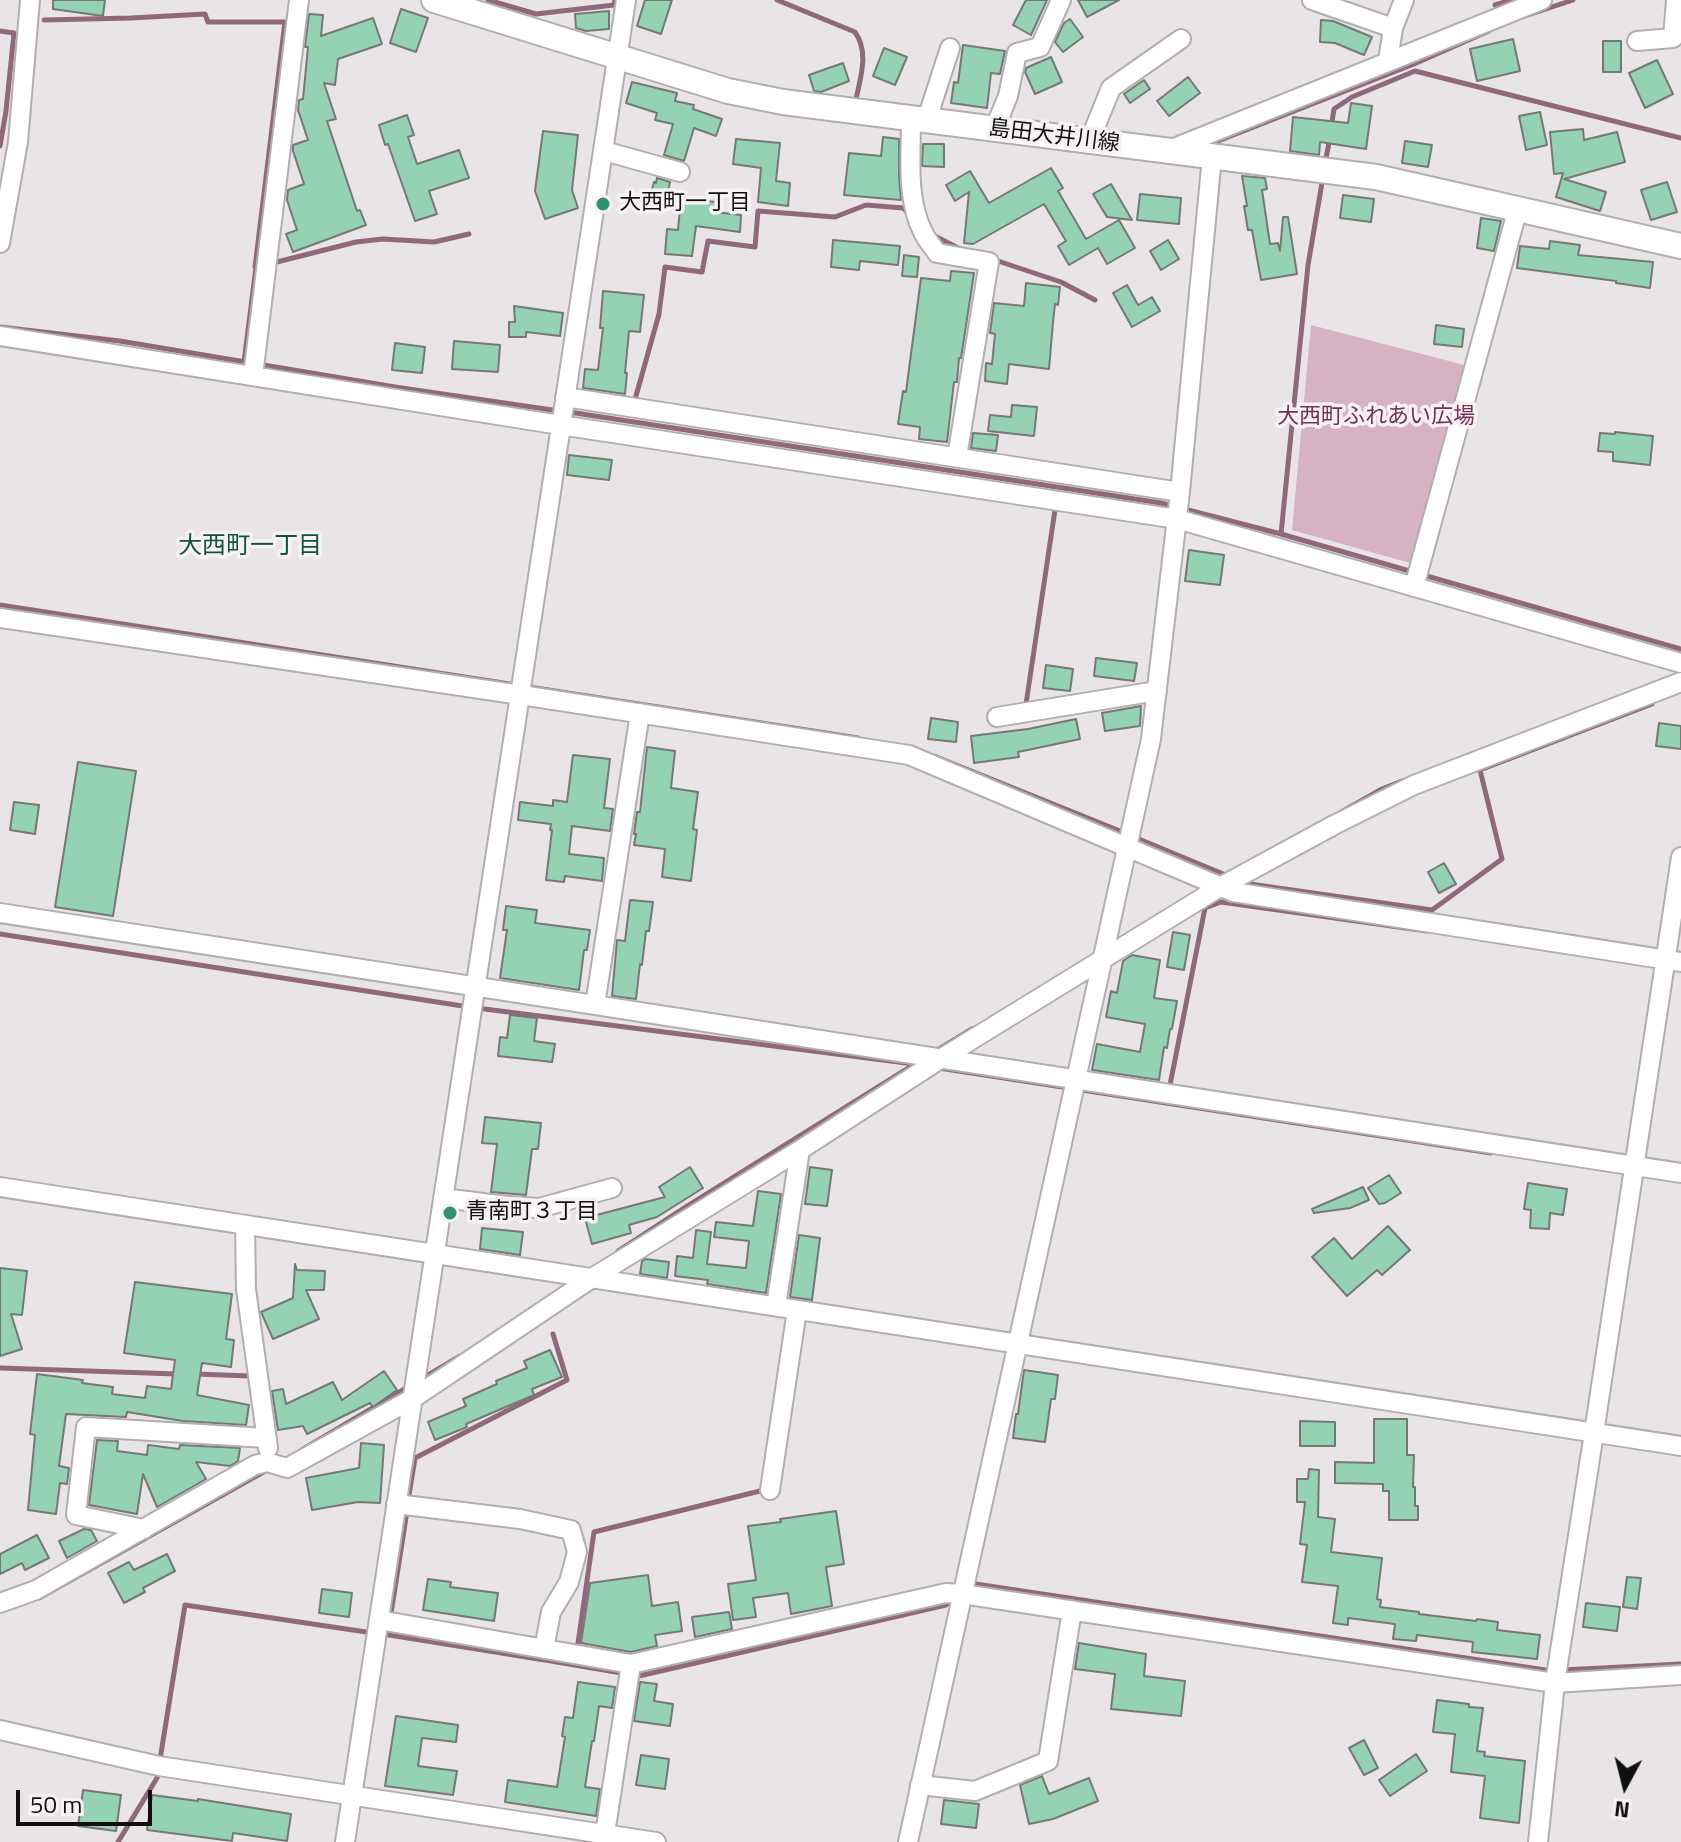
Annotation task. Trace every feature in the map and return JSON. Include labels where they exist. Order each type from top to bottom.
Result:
[{"type":"main road","name":"島田大井川線","points":[[434,0],[728,91],[783,102],[1376,177],[1681,246]]},
{"type":"street","points":[[0,243],[18,142],[30,0]]},
{"type":"street","points":[[253,376],[299,0]]},
{"type":"street","points":[[345,1842],[626,0]]},
{"type":"street","points":[[994,130],[1008,96],[1017,53],[1040,47],[1061,0]]},
{"type":"street","points":[[1312,0],[1393,28]]},
{"type":"street","points":[[1388,61],[1393,28],[1404,0]]},
{"type":"street","points":[[1166,151],[1542,0]]},
{"type":"street","points":[[1637,41],[1673,38],[1676,0]]},
{"type":"street","points":[[1089,142],[1111,88],[1181,39]]},
{"type":"street","points":[[950,48],[918,121],[911,170],[914,208],[923,234],[937,253],[989,262],[957,457]]},
{"type":"street","points":[[604,151],[680,172]]},
{"type":"street","points":[[908,1842],[1151,739],[1180,492],[1212,157]]},
{"type":"street","points":[[1414,587],[1518,208]]},
{"type":"street","points":[[0,336],[1177,519],[1681,663]]},
{"type":"street","points":[[565,397],[1180,492]]},
{"type":"street","points":[[0,618],[909,755],[1233,892],[1674,961]]},
{"type":"street","points":[[0,1603],[36,1590],[255,1465],[271,1463],[287,1468],[412,1399],[592,1278],[1103,957],[1220,887],[1414,785],[1681,682]]},
{"type":"street","points":[[997,717],[1157,691]]},
{"type":"street","points":[[595,1005],[640,713]]},
{"type":"street","points":[[1538,1842],[1555,1683],[1633,1165],[1674,961],[1681,857]]},
{"type":"street","points":[[0,913],[1681,1173]]},
{"type":"street","points":[[776,1306],[800,1150]]},
{"type":"street","points":[[0,1187],[1681,1446]]},
{"type":"street","points":[[443,1198],[539,1208],[612,1188]]},
{"type":"street","points":[[245,1225],[246,1289],[271,1463]]},
{"type":"street","points":[[770,1490],[797,1310]]},
{"type":"street","points":[[144,1529],[76,1515],[86,1427],[266,1438]]},
{"type":"street","points":[[396,1504],[520,1519],[571,1530],[577,1552],[569,1582],[551,1612],[544,1649]]},
{"type":"street","points":[[379,1620],[631,1664],[946,1593],[1555,1683],[1681,1675]]},
{"type":"street","points":[[920,1785],[975,1791],[1048,1761],[1072,1610]]},
{"type":"street","points":[[605,1834],[631,1664]]},
{"type":"street","points":[[0,1730],[159,1766],[656,1842]]},
{"type":"green space","name":"大西町ふれあい広場","points":[[1311,325],[1468,366],[1414,564],[1292,530]]},
{"type":"building","points":[[53,0],[105,0],[103,16],[53,9]]},
{"type":"building","points":[[645,0],[672,0],[661,34],[637,26]]},
{"type":"building","points":[[1026,0],[1047,0],[1031,35],[1013,25]]},
{"type":"building","points":[[1078,0],[1119,0],[1087,17]]},
{"type":"building","points":[[401,9],[428,18],[416,52],[390,43]]},
{"type":"building","points":[[609,11],[609,29],[586,31],[576,28],[575,14]]},
{"type":"building","points":[[309,14],[323,15],[321,36],[373,18],[382,44],[338,59],[335,85],[324,83],[336,119],[327,121],[357,211],[360,210],[366,225],[293,252],[286,234],[297,230],[287,200],[288,190],[304,184],[293,145],[308,140],[298,110],[299,100],[303,99]]},
{"type":"building","points":[[1070,19],[1083,37],[1063,52],[1055,42],[1064,23]]},
{"type":"building","points":[[1321,20],[1333,21],[1372,37],[1364,55],[1335,43],[1320,42]]},
{"type":"building","points":[[1513,39],[1520,71],[1477,81],[1470,49]]},
{"type":"building","points":[[1603,41],[1621,41],[1621,72],[1603,72]]},
{"type":"building","points":[[963,45],[1005,51],[1000,74],[991,73],[987,108],[951,103],[954,82],[958,83]]},
{"type":"building","points":[[884,48],[907,57],[895,85],[873,76]]},
{"type":"building","points":[[1051,57],[1062,82],[1035,94],[1026,68]]},
{"type":"building","points":[[1657,60],[1673,94],[1645,108],[1629,73]]},
{"type":"building","points":[[843,63],[849,81],[821,92],[814,91],[809,75]]},
{"type":"building","points":[[1188,77],[1200,93],[1169,116],[1157,101]]},
{"type":"building","points":[[1144,80],[1150,89],[1130,103],[1124,94]]},
{"type":"building","points":[[632,82],[677,93],[675,101],[694,105],[693,109],[722,119],[716,136],[694,128],[684,161],[664,155],[673,124],[655,120],[657,113],[626,103]]},
{"type":"building","points":[[1351,103],[1372,106],[1366,149],[1320,142],[1319,155],[1290,151],[1293,117],[1348,123]]},
{"type":"building","points":[[1540,112],[1547,145],[1526,150],[1519,116]]},
{"type":"building","points":[[407,115],[414,135],[408,137],[417,164],[459,150],[469,178],[429,191],[437,214],[415,221],[379,125]]},
{"type":"building","points":[[1583,129],[1584,140],[1617,132],[1625,162],[1564,179],[1606,192],[1600,211],[1556,197],[1563,173],[1554,174],[1550,132]]},
{"type":"building","points":[[543,131],[578,135],[572,190],[578,208],[545,219],[535,191]]},
{"type":"building","points":[[883,137],[899,139],[901,200],[844,195],[849,153],[881,156]]},
{"type":"building","points":[[736,139],[780,143],[776,181],[790,183],[788,206],[758,202],[761,168],[733,164]]},
{"type":"building","points":[[1405,141],[1432,145],[1428,167],[1402,163]]},
{"type":"building","points":[[923,144],[944,144],[944,167],[922,166]]},
{"type":"building","points":[[1051,168],[1063,188],[1058,191],[1086,239],[1119,220],[1135,248],[1107,264],[1098,248],[1069,265],[1058,246],[1066,241],[1044,204],[973,244],[964,243],[969,192],[955,201],[946,185],[970,171],[989,203]]},
{"type":"building","points":[[1242,176],[1265,178],[1267,189],[1262,190],[1270,244],[1278,243],[1280,251],[1283,217],[1288,217],[1297,274],[1261,280],[1252,230],[1248,230]]},
{"type":"building","points":[[657,178],[670,182],[666,201],[650,197]]},
{"type":"building","points":[[1667,182],[1677,212],[1651,220],[1641,190]]},
{"type":"building","points":[[1111,184],[1132,220],[1107,217],[1093,194]]},
{"type":"building","points":[[1140,194],[1181,198],[1179,224],[1137,220]]},
{"type":"building","points":[[1343,195],[1374,199],[1371,222],[1340,218]]},
{"type":"building","points":[[681,198],[716,202],[715,212],[741,215],[740,232],[696,226],[692,256],[665,254],[667,229],[678,230]]},
{"type":"building","points":[[1481,218],[1501,221],[1494,251],[1477,248]]},
{"type":"building","points":[[833,240],[900,246],[898,265],[860,261],[859,270],[831,267]]},
{"type":"building","points":[[1168,240],[1179,259],[1161,270],[1150,251]]},
{"type":"building","points":[[1550,241],[1580,245],[1578,255],[1653,262],[1650,288],[1517,268],[1520,246],[1549,249]]},
{"type":"building","points":[[904,255],[919,257],[917,277],[902,276]]},
{"type":"building","points":[[951,271],[974,273],[957,382],[954,382],[947,442],[919,439],[920,427],[898,424],[903,391],[906,392],[921,278],[950,281]]},
{"type":"building","points":[[1026,283],[1060,287],[1058,305],[1055,304],[1049,369],[1009,364],[1007,384],[985,381],[986,363],[992,364],[995,334],[990,333],[994,303],[1024,306]]},
{"type":"building","points":[[1127,285],[1138,305],[1152,297],[1160,311],[1132,327],[1113,293]]},
{"type":"building","points":[[603,291],[644,295],[640,332],[629,331],[625,394],[583,388],[585,369],[598,370]]},
{"type":"building","points":[[514,306],[563,313],[560,336],[526,332],[526,337],[509,337],[509,322],[515,322]]},
{"type":"building","points":[[1436,325],[1464,329],[1462,347],[1434,344]]},
{"type":"building","points":[[454,341],[500,345],[498,372],[452,369]]},
{"type":"building","points":[[395,343],[425,347],[422,373],[392,370]]},
{"type":"building","points":[[1012,405],[1037,407],[1034,436],[988,431],[990,415],[1011,417]]},
{"type":"building","points":[[973,433],[998,435],[996,451],[971,448]]},
{"type":"building","points":[[1600,433],[1653,436],[1650,465],[1613,461],[1613,452],[1598,451]]},
{"type":"building","points":[[569,455],[612,460],[609,480],[567,475]]},
{"type":"building","points":[[1189,550],[1224,555],[1220,585],[1185,581]]},
{"type":"building","points":[[1096,658],[1137,663],[1134,681],[1094,676]]},
{"type":"building","points":[[1046,665],[1073,669],[1070,691],[1043,688]]},
{"type":"building","points":[[1141,706],[1140,726],[1105,731],[1102,713]]},
{"type":"building","points":[[931,718],[958,722],[956,742],[928,739]]},
{"type":"building","points":[[1076,719],[1080,739],[1018,752],[1019,757],[974,763],[971,736]]},
{"type":"building","points":[[1659,723],[1681,726],[1681,749],[1656,746]]},
{"type":"building","points":[[647,747],[675,751],[671,788],[698,792],[691,881],[662,877],[665,849],[634,845]]},
{"type":"building","points":[[573,755],[610,759],[604,808],[613,809],[610,831],[572,826],[569,854],[604,858],[602,881],[565,876],[564,882],[546,880],[551,824],[518,820],[520,802],[553,806],[553,800],[567,802]]},
{"type":"building","points":[[78,762],[136,771],[113,916],[55,907]]},
{"type":"building","points":[[14,802],[39,805],[35,834],[10,830]]},
{"type":"building","points":[[1444,863],[1456,884],[1439,893],[1428,872]]},
{"type":"building","points":[[630,900],[653,902],[636,999],[612,996],[617,940],[625,941]]},
{"type":"building","points":[[506,906],[537,910],[535,923],[590,930],[579,990],[500,978],[507,930],[503,930]]},
{"type":"building","points":[[1173,932],[1190,935],[1184,970],[1167,967]]},
{"type":"building","points":[[1132,955],[1160,960],[1154,998],[1177,1001],[1167,1048],[1164,1047],[1159,1080],[1092,1070],[1097,1044],[1140,1052],[1145,1024],[1106,1017],[1111,991],[1117,993],[1123,961]]},
{"type":"building","points":[[510,1015],[537,1018],[534,1041],[555,1044],[552,1062],[498,1056],[500,1037],[507,1038]]},
{"type":"building","points":[[485,1117],[541,1123],[538,1149],[532,1149],[526,1195],[491,1192],[497,1144],[482,1143]]},
{"type":"building","points":[[690,1167],[703,1188],[657,1217],[629,1225],[631,1233],[592,1244],[585,1218],[665,1197],[659,1187]]},
{"type":"building","points":[[810,1167],[832,1170],[827,1206],[805,1204]]},
{"type":"building","points":[[1389,1175],[1401,1193],[1379,1204],[1368,1188]]},
{"type":"building","points":[[1528,1183],[1567,1189],[1563,1215],[1550,1213],[1549,1229],[1530,1228],[1531,1210],[1524,1209]]},
{"type":"building","points":[[1363,1187],[1369,1200],[1350,1208],[1314,1213],[1312,1209]]},
{"type":"building","points":[[758,1191],[781,1194],[766,1293],[675,1276],[677,1256],[693,1258],[696,1230],[711,1232],[707,1264],[746,1268],[749,1241],[714,1237],[716,1222],[753,1226]]},
{"type":"building","points":[[1388,1226],[1410,1250],[1382,1275],[1377,1270],[1347,1296],[1312,1257],[1334,1238],[1352,1259]]},
{"type":"building","points":[[482,1228],[523,1232],[520,1255],[480,1249]]},
{"type":"building","points":[[799,1235],[820,1238],[812,1300],[790,1297]]},
{"type":"building","points":[[645,1259],[669,1262],[667,1278],[640,1274]]},
{"type":"building","points":[[295,1264],[297,1270],[325,1271],[324,1290],[306,1290],[319,1319],[273,1339],[261,1312],[293,1298]]},
{"type":"building","points":[[0,1268],[27,1271],[22,1315],[11,1314],[22,1349],[0,1356]]},
{"type":"building","points":[[135,1282],[232,1294],[226,1339],[234,1340],[231,1367],[202,1363],[197,1395],[249,1405],[246,1425],[183,1421],[127,1412],[126,1417],[66,1414],[59,1466],[69,1468],[67,1484],[60,1483],[56,1514],[28,1510],[35,1435],[30,1434],[37,1374],[83,1380],[82,1383],[113,1387],[112,1394],[145,1398],[147,1386],[171,1389],[175,1360],[124,1353]]},
{"type":"building","points":[[550,1350],[562,1377],[532,1389],[534,1395],[435,1440],[428,1422],[466,1406],[463,1399],[527,1368],[524,1361]]},
{"type":"building","points":[[1024,1370],[1058,1375],[1045,1442],[1013,1438]]},
{"type":"building","points":[[384,1371],[397,1390],[373,1407],[370,1403],[307,1434],[303,1426],[278,1430],[272,1391],[283,1389],[286,1404],[333,1382],[342,1400]]},
{"type":"building","points":[[1374,1419],[1407,1419],[1407,1455],[1414,1455],[1413,1487],[1418,1520],[1389,1520],[1389,1491],[1383,1491],[1383,1484],[1335,1483],[1335,1462],[1374,1463]]},
{"type":"building","points":[[1300,1421],[1335,1422],[1335,1446],[1300,1446]]},
{"type":"building","points":[[97,1440],[118,1441],[117,1451],[147,1455],[148,1445],[179,1449],[180,1445],[240,1448],[238,1461],[230,1466],[196,1462],[206,1479],[157,1507],[143,1474],[137,1514],[89,1505]]},
{"type":"building","points":[[361,1443],[384,1445],[380,1503],[358,1502],[312,1510],[306,1478],[359,1468]]},
{"type":"building","points":[[1309,1469],[1319,1470],[1318,1517],[1335,1519],[1331,1552],[1382,1558],[1377,1599],[1381,1600],[1380,1607],[1498,1622],[1497,1630],[1540,1635],[1537,1659],[1472,1652],[1473,1642],[1417,1635],[1416,1641],[1393,1639],[1395,1624],[1348,1618],[1348,1625],[1333,1623],[1338,1586],[1302,1582],[1307,1545],[1300,1544],[1305,1502],[1297,1502],[1297,1479],[1308,1479]]},
{"type":"building","points":[[836,1511],[844,1564],[826,1567],[832,1606],[791,1614],[788,1593],[753,1598],[756,1617],[733,1620],[728,1584],[756,1580],[748,1526]]},
{"type":"building","points":[[84,1529],[91,1530],[97,1541],[67,1558],[59,1541]]},
{"type":"building","points":[[37,1535],[49,1558],[25,1570],[22,1563],[0,1574],[0,1554]]},
{"type":"building","points":[[167,1554],[175,1571],[143,1588],[145,1592],[124,1603],[108,1573],[129,1562],[134,1570]]},
{"type":"building","points":[[648,1575],[652,1606],[678,1602],[682,1631],[655,1635],[657,1646],[631,1652],[581,1643],[590,1583]]},
{"type":"building","points":[[1627,1577],[1641,1578],[1637,1609],[1623,1607]]},
{"type":"building","points":[[428,1579],[451,1582],[450,1587],[498,1593],[494,1621],[423,1610]]},
{"type":"building","points":[[322,1589],[352,1593],[349,1617],[319,1613]]},
{"type":"building","points":[[1586,1603],[1620,1607],[1617,1631],[1583,1627]]},
{"type":"building","points":[[729,1612],[732,1629],[695,1637],[692,1617]]},
{"type":"building","points":[[1079,1643],[1146,1654],[1144,1676],[1185,1681],[1181,1716],[1111,1709],[1115,1674],[1075,1669]]},
{"type":"building","points":[[578,1682],[615,1687],[612,1708],[599,1706],[585,1787],[600,1789],[596,1816],[505,1802],[508,1780],[557,1787],[565,1717],[573,1718]]},
{"type":"building","points":[[640,1682],[657,1684],[654,1701],[673,1704],[670,1726],[634,1721]]},
{"type":"building","points":[[1437,1700],[1483,1708],[1477,1751],[1485,1752],[1484,1756],[1525,1761],[1519,1823],[1480,1818],[1485,1776],[1451,1772],[1455,1734],[1433,1732]]},
{"type":"building","points":[[396,1716],[458,1725],[456,1742],[422,1738],[418,1766],[457,1771],[453,1795],[385,1786]]},
{"type":"building","points":[[1364,1740],[1378,1768],[1364,1775],[1349,1748]]},
{"type":"building","points":[[1416,1754],[1427,1771],[1390,1796],[1379,1780]]},
{"type":"building","points":[[641,1755],[669,1759],[665,1789],[636,1785]]},
{"type":"building","points":[[1042,1776],[1049,1794],[1089,1778],[1098,1801],[1053,1819],[1029,1824],[1020,1785]]},
{"type":"building","points":[[83,1790],[121,1795],[116,1831],[78,1826]]},
{"type":"building","points":[[152,1795],[291,1814],[287,1841],[233,1833],[232,1841],[147,1830]]},
{"type":"building","points":[[944,1800],[979,1804],[976,1828],[941,1824]]},
{"type":"waterway","points":[[488,0],[536,14],[614,5],[615,0]]},
{"type":"waterway","points":[[777,0],[855,32],[863,56],[856,99]]},
{"type":"waterway","points":[[1495,5],[1511,0]]},
{"type":"waterway","points":[[1528,15],[1573,0]]},
{"type":"waterway","points":[[44,20],[205,14],[208,22],[285,22],[255,267]]},
{"type":"waterway","points":[[0,31],[14,33],[0,146]]},
{"type":"waterway","points":[[1218,141],[1489,31]]},
{"type":"waterway","points":[[1331,128],[1334,109],[1352,97],[1415,71],[1681,138]]},
{"type":"waterway","points":[[1325,163],[1330,138]]},
{"type":"waterway","points":[[569,412],[1161,503],[1281,534],[1308,265],[1323,177]]},
{"type":"waterway","points":[[634,403],[659,314],[665,267],[702,272],[708,241],[755,247],[758,211],[835,217],[866,205],[903,208],[911,215]]},
{"type":"waterway","points":[[269,264],[356,242],[383,239],[434,242],[469,234]]},
{"type":"waterway","points":[[933,235],[960,249]]},
{"type":"waterway","points":[[992,259],[1061,282],[1095,300]]},
{"type":"waterway","points":[[244,362],[256,267]]},
{"type":"waterway","points":[[0,327],[120,341],[559,411]]},
{"type":"waterway","points":[[1026,704],[1055,510]]},
{"type":"waterway","points":[[1281,534],[1681,649]]},
{"type":"waterway","points":[[0,605],[858,738]]},
{"type":"waterway","points":[[1241,881],[1432,910],[1502,859],[1480,770],[1652,704]]},
{"type":"waterway","points":[[934,756],[1125,833]]},
{"type":"waterway","points":[[1343,811],[1402,781]]},
{"type":"waterway","points":[[1134,837],[1228,876]]},
{"type":"waterway","points":[[1169,1090],[1205,908],[1221,902],[1427,931]]},
{"type":"waterway","points":[[0,934],[469,1007],[914,1064]]},
{"type":"waterway","points":[[936,1051],[972,1029]]},
{"type":"waterway","points":[[618,1251],[921,1060]]},
{"type":"waterway","points":[[939,1068],[1491,1153]]},
{"type":"waterway","points":[[408,1501],[415,1458],[567,1380],[553,1334]]},
{"type":"waterway","points":[[420,1380],[460,1356]]},
{"type":"waterway","points":[[0,1368],[177,1374]]},
{"type":"waterway","points":[[195,1374],[250,1376]]},
{"type":"waterway","points":[[300,1451],[408,1387]]},
{"type":"waterway","points":[[39,1598],[267,1470]]},
{"type":"waterway","points":[[577,1650],[594,1532],[760,1491]]},
{"type":"waterway","points":[[390,1620],[407,1511]]},
{"type":"waterway","points":[[970,1589],[976,1584],[1552,1671]]},
{"type":"waterway","points":[[383,1634],[639,1676],[946,1605],[955,1599]]},
{"type":"waterway","points":[[118,1842],[157,1778],[185,1605],[373,1633]]},
{"type":"waterway","points":[[1562,1670],[1681,1664]]},
{"type":"place","name":"大西町一丁目","points":[[603,204]]},
{"type":"place","name":"青南町３丁目","points":[[450,1213]]},
{"type":"district","name":"大西町一丁目","points":[[250,547]]}]
